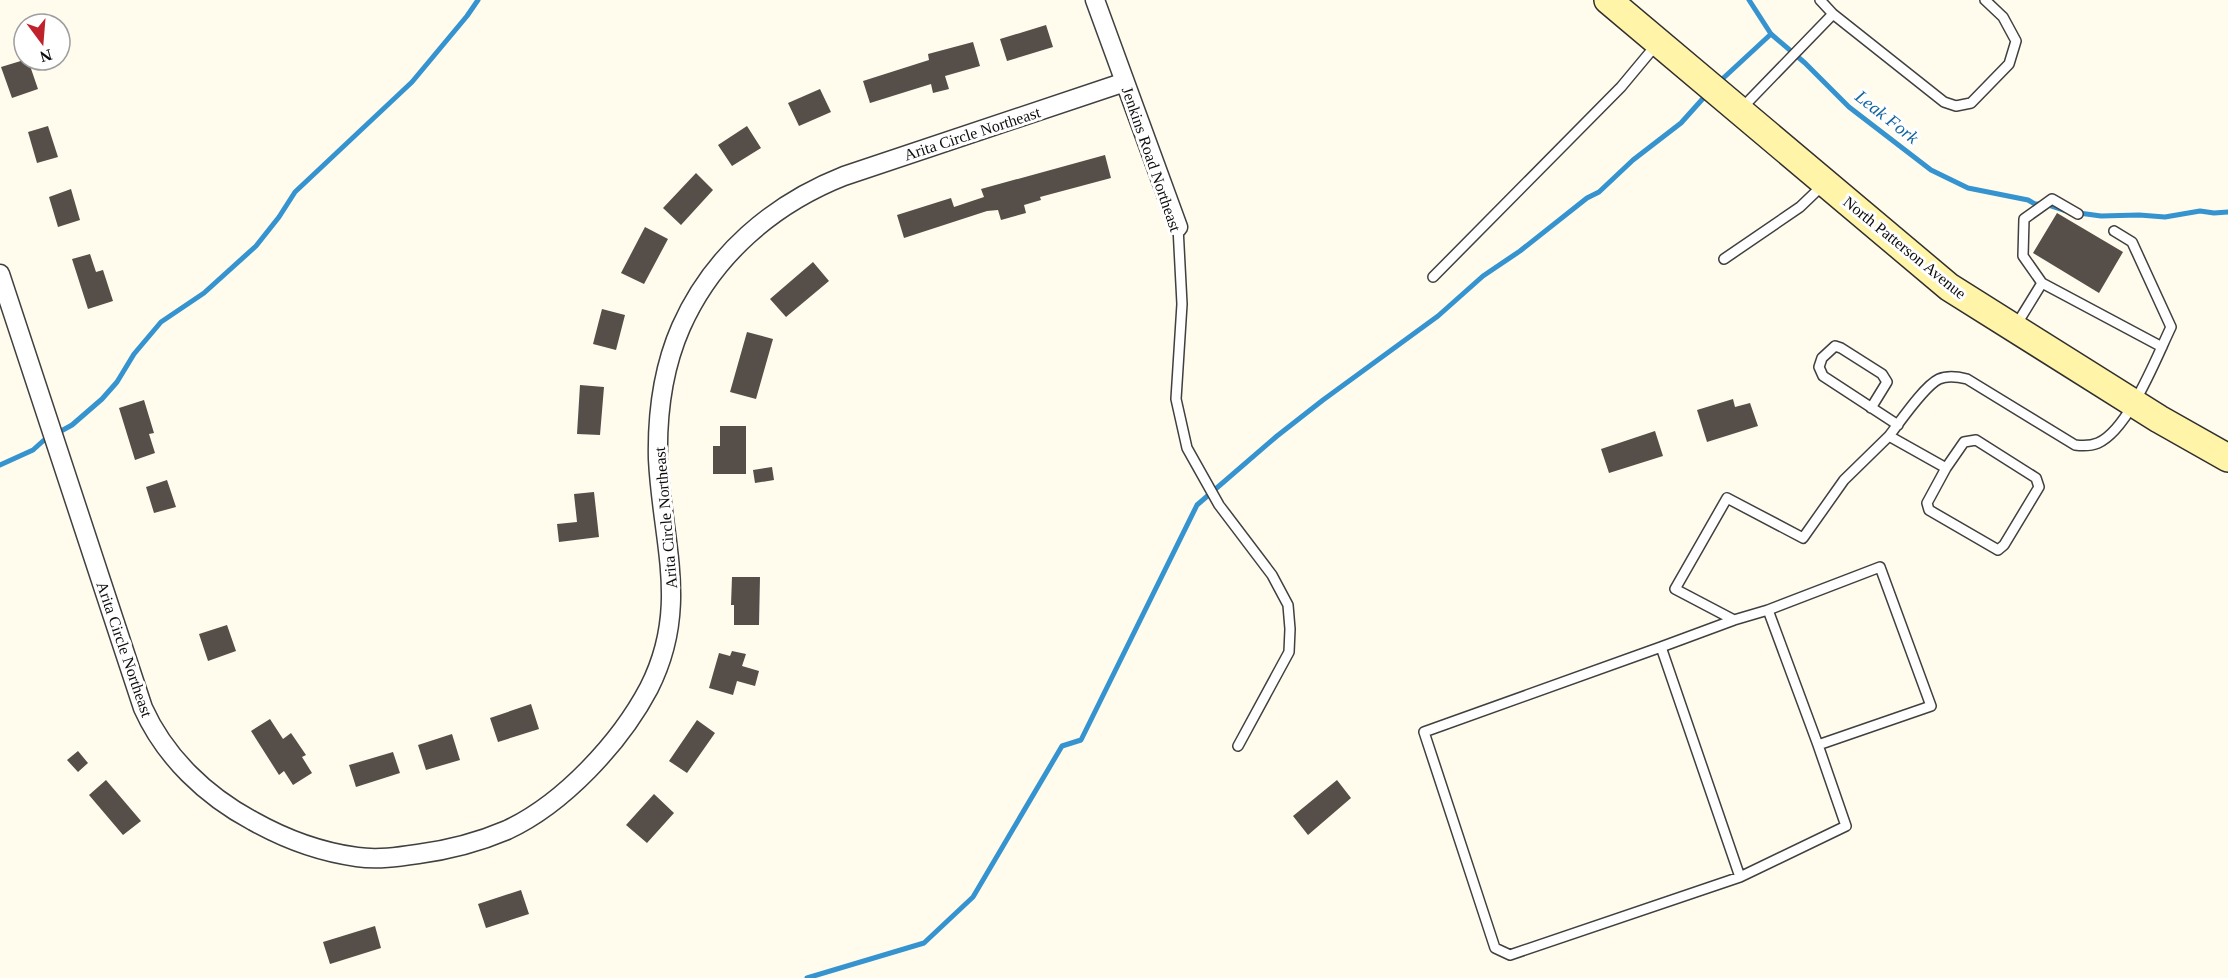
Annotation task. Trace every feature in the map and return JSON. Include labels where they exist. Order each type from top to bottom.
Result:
[{"type":"main road","name":"North Patterson Avenue","points":[[1608,0],[1949,287],[2134,403],[2228,458]]},
{"type":"street","name":"Jenkins Road Northeast","points":[[1095,0],[1178,227]]},
{"type":"street","name":"Arita Circle Northeast","points":[[0,274],[143,708],[162,741],[193,778],[232,810],[265,828],[307,846],[359,857],[390,858],[434,852],[471,843],[507,830],[534,815],[558,797],[586,772],[612,743],[648,689],[666,646],[672,600],[669,548],[658,460],[663,384],[670,355],[692,306],[727,257],[752,229],[777,210],[816,187],[1125,82]]},
{"type":"lane","points":[[1820,0],[1833,14],[1944,102],[1956,106],[1971,103],[2009,64],[2016,41],[2003,17],[1985,0]]},
{"type":"lane","points":[[1739,111],[1833,14]]},
{"type":"lane","points":[[1433,277],[1621,87],[1658,43]]},
{"type":"lane","points":[[1724,259],[1800,207],[1826,183]]},
{"type":"lane","points":[[2078,214],[2052,199],[2024,219],[2023,256],[2042,283],[2162,347]]},
{"type":"lane","name":"Jenkins Road Northeast","points":[[1178,227],[1182,304],[1176,399],[1187,448],[1219,505],[1272,576],[1288,605],[1289,652],[1238,746]]},
{"type":"lane","points":[[1734,620],[1675,589],[1727,498],[1803,538],[1844,480],[1889,436],[1934,383],[1940,379],[1956,376],[1967,379],[2075,446],[2099,443],[2115,430],[2134,403],[2171,327],[2132,242],[2114,231]]},
{"type":"lane","points":[[2015,328],[2042,283]]},
{"type":"lane","points":[[1871,408],[1887,382],[1882,374],[1835,346],[1822,358],[1819,367],[1823,376],[1871,408],[1898,425]]},
{"type":"lane","points":[[1889,436],[1946,468]]},
{"type":"lane","points":[[1976,440],[2036,478],[2039,487],[2004,546],[1998,550],[1929,510],[1927,503],[1946,468],[1964,442],[1976,440]]},
{"type":"lane","points":[[1768,610],[1846,826],[1740,877],[1510,955],[1495,948],[1424,732],[1734,620],[1768,610],[1880,567],[1931,706],[1818,745]]},
{"type":"lane","points":[[1661,646],[1740,877]]},
{"type":"building","points":[[1046,25],[1053,47],[1007,61],[1000,39]]},
{"type":"building","points":[[973,42],[980,66],[945,76],[949,89],[933,93],[931,84],[870,103],[863,81],[929,60],[928,54]]},
{"type":"building","points":[[12,64],[12,72],[32,72],[38,89],[12,98],[1,67]]},
{"type":"building","points":[[820,89],[831,112],[799,126],[788,103]]},
{"type":"building","points":[[48,126],[58,157],[37,163],[28,132]]},
{"type":"building","points":[[747,126],[761,148],[732,166],[718,145]]},
{"type":"building","points":[[1105,155],[1111,178],[1040,197],[1041,200],[1024,205],[1026,213],[1001,220],[998,210],[987,211],[904,238],[897,215],[951,198],[954,207],[984,197],[981,189]]},
{"type":"building","points":[[696,173],[713,190],[681,225],[663,208]]},
{"type":"building","points":[[71,189],[80,220],[58,227],[49,197]]},
{"type":"building","points":[[2057,213],[2123,252],[2099,293],[2033,253]]},
{"type":"building","points":[[645,227],[668,239],[644,284],[621,273]]},
{"type":"building","points":[[90,254],[96,272],[103,270],[113,301],[88,309],[72,259]]},
{"type":"building","points":[[813,262],[829,281],[786,317],[770,299]]},
{"type":"building","points":[[602,309],[625,315],[616,350],[593,344]]},
{"type":"building","points":[[747,332],[773,339],[756,399],[730,392]]},
{"type":"building","points":[[580,385],[604,387],[600,435],[577,434]]},
{"type":"building","points":[[1733,399],[1735,407],[1750,403],[1758,426],[1707,442],[1697,410]]},
{"type":"building","points":[[144,400],[154,433],[149,434],[155,453],[135,460],[119,408]]},
{"type":"building","points":[[720,426],[746,426],[746,474],[713,474],[713,446],[720,446]]},
{"type":"building","points":[[1655,431],[1663,456],[1609,473],[1601,449]]},
{"type":"building","points":[[772,467],[774,480],[755,483],[753,470]]},
{"type":"building","points":[[167,480],[176,507],[154,513],[146,487]]},
{"type":"building","points":[[594,492],[599,537],[559,542],[557,524],[577,522],[574,494]]},
{"type":"building","points":[[732,577],[760,577],[759,625],[734,625],[734,605],[731,605]]},
{"type":"building","points":[[227,625],[236,651],[208,661],[199,634]]},
{"type":"building","points":[[732,651],[746,654],[742,666],[759,671],[755,686],[737,681],[733,695],[709,688],[719,653],[730,656]]},
{"type":"building","points":[[531,704],[539,729],[498,742],[490,718]]},
{"type":"building","points":[[270,719],[283,739],[291,733],[306,755],[302,757],[312,773],[293,785],[284,771],[279,775],[251,731]]},
{"type":"building","points":[[697,720],[715,733],[687,773],[669,761]]},
{"type":"building","points":[[452,734],[460,760],[426,770],[418,745]]},
{"type":"building","points":[[78,751],[88,763],[78,772],[67,760]]},
{"type":"building","points":[[393,752],[400,773],[356,787],[349,765]]},
{"type":"building","points":[[106,780],[141,821],[123,835],[89,795]]},
{"type":"building","points":[[1337,780],[1351,798],[1308,835],[1293,816]]},
{"type":"building","points":[[654,794],[674,813],[647,843],[626,825]]},
{"type":"building","points":[[521,890],[529,914],[486,928],[478,904]]},
{"type":"building","points":[[375,926],[381,948],[330,964],[323,942]]},
{"type":"waterway","points":[[0,465],[33,450],[43,441],[72,425],[102,399],[117,382],[134,354],[161,322],[204,293],[256,246],[295,192],[412,82],[478,0]]},
{"type":"waterway","name":"Leak Fork","points":[[1749,0],[1771,34],[1805,63],[1849,107],[1931,170],[1968,188],[2041,204]]},
{"type":"waterway","points":[[1718,83],[1771,34]]},
{"type":"waterway","points":[[807,978],[924,943],[973,897],[1062,746],[1081,740],[1197,505],[1323,400],[1438,316],[1483,276],[1520,251],[1587,198],[1599,192],[1633,160],[1681,123],[1707,94]]},
{"type":"waterway","name":"Leak Fork","points":[[2048,205],[2066,211]]},
{"type":"waterway","name":"Leak Fork","points":[[2079,213],[2101,216],[2165,217],[2200,211],[2228,212]]}]
